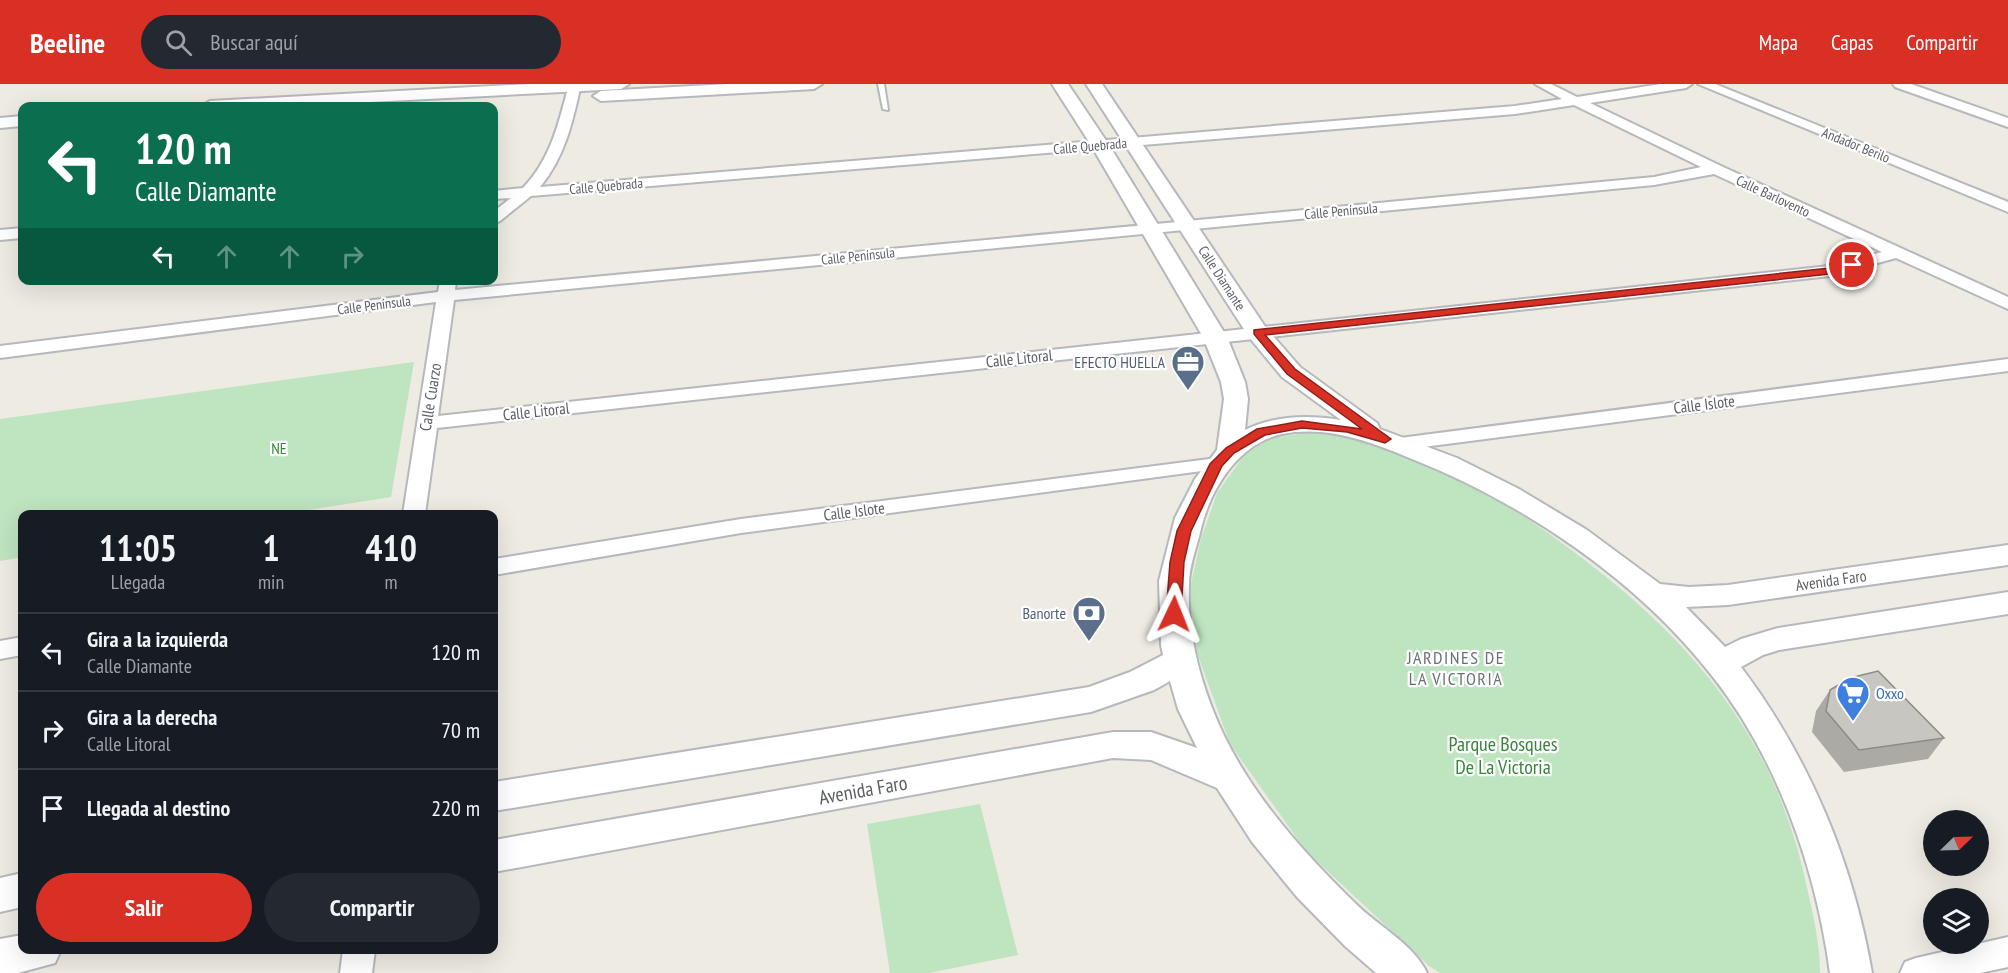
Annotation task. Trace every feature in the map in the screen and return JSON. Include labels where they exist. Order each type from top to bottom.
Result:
[{"type":"street","points":[[469,102],[621,84]]},
{"type":"street","points":[[301,102],[574,90],[814,84]]},
{"type":"street","points":[[1060,84],[1100,145],[1215,337],[1233,382],[1236,399],[1223,457],[1184,531],[1177,562],[1173,633],[1198,715],[1228,777],[1271,838],[1348,924],[1406,973]]},
{"type":"street","name":"Calle Diamante","points":[[1094,84],[1257,332],[1291,372],[1333,405],[1393,442]]},
{"type":"street","name":"Calle Barlovento","points":[[1540,84],[1716,169],[2008,303]]},
{"type":"street","name":"Calle Quebrada","points":[[498,195],[1515,110],[1686,84]]},
{"type":"street","name":"Andador Berilo","points":[[1704,84],[2008,207]]},
{"type":"street","points":[[1899,84],[2008,123]]},
{"type":"street","points":[[498,215],[543,178],[555,155],[574,90]]},
{"type":"street","points":[[0,123],[18,121]]},
{"type":"street","points":[[0,136],[18,135]]},
{"type":"street","name":"Calle Península","points":[[498,284],[1187,225],[1654,182],[1716,169]]},
{"type":"street","points":[[0,235],[18,233]]},
{"type":"street","name":"Calle Litoral","points":[[426,423],[1830,271],[1897,253]]},
{"type":"street","name":"Calle Península","points":[[0,352],[447,288],[482,285]]},
{"type":"street","name":"Calle Cuarzo","points":[[415,510],[447,288]]},
{"type":"street","name":"Calle Islote","points":[[1393,442],[2008,364]]},
{"type":"street","points":[[1223,457],[1261,432],[1302,424],[1347,429],[1393,442],[1460,469],[1512,496],[1574,535],[1652,594],[1721,663],[1779,754],[1798,789],[1817,833],[1840,908],[1851,973]]},
{"type":"street","name":"Calle Islote","points":[[498,566],[741,526],[1223,457]]},
{"type":"street","name":"Avenida Faro","points":[[1652,594],[1689,597],[1728,595],[2008,555]]},
{"type":"street","points":[[1721,663],[1752,647],[1778,639],[2008,603]]},
{"type":"street","points":[[0,650],[18,647]]},
{"type":"street","points":[[498,796],[1091,699],[1142,681],[1180,661]]},
{"type":"street","name":"Avenida Faro","points":[[498,855],[1113,745],[1151,746],[1179,755],[1228,777]]},
{"type":"street","points":[[0,895],[18,891]]},
{"type":"street","points":[[1916,973],[2008,952]]},
{"type":"street","points":[[0,958],[20,954]]},
{"type":"street","points":[[356,973],[358,954]]},
{"type":"lane","points":[[880,84],[886,110]]},
{"type":"green space","name":"NE","points":[[414,362],[391,497],[308,510],[18,510],[18,558],[0,561],[0,419]]},
{"type":"green space","name":"Parque Bosques De La Victoria","points":[[1306,433],[1337,433],[1366,439],[1417,457],[1468,482],[1515,510],[1583,559],[1628,595],[1669,633],[1706,674],[1739,719],[1766,768],[1788,821],[1805,879],[1817,937],[1820,973],[1440,973],[1429,966],[1306,851],[1230,744],[1197,653],[1189,592],[1201,539],[1217,493],[1245,454],[1271,438]]},
{"type":"green space","points":[[980,804],[1018,955],[929,973],[890,973],[867,824]]},
{"type":"building","points":[[1878,671],[1944,738],[1859,750],[1826,711],[1830,690],[1850,678]]},
{"type":"place","name":"EFECTO HUELLA","points":[[1188,391]]},
{"type":"place","name":"Banorte","points":[[1089,642]]},
{"type":"place","name":"Oxxo","points":[[1853,722]]},
{"type":"district","name":"JARDINES DE LA VICTORIA","points":[[1456,668]]},
{"type":"route","points":[[1174,614],[1177,562],[1184,531],[1217,464],[1230,450],[1261,432],[1302,424],[1347,429],[1385,439],[1333,405],[1291,372],[1257,332],[1830,271],[1852,265]]}]
